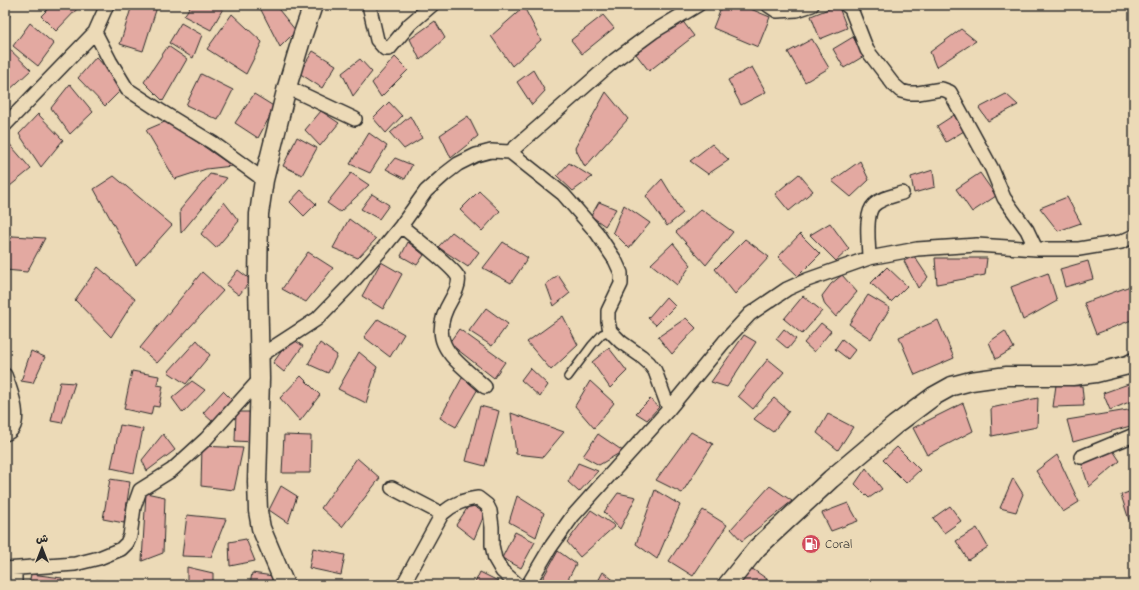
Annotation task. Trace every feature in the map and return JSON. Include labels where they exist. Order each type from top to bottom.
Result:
[{"type":"street","points":[[5,125],[95,32],[107,5]]},
{"type":"street","points":[[285,585],[261,528],[258,512],[257,482],[260,379],[258,282],[259,221],[264,180],[287,87],[313,5]]},
{"type":"street","points":[[369,5],[377,40],[385,49],[389,49],[410,24],[432,5]]},
{"type":"street","points":[[510,152],[615,60],[653,32],[698,5]]},
{"type":"street","points":[[768,5],[777,11],[797,10],[812,5]]},
{"type":"street","points":[[846,5],[851,9],[867,50],[893,84],[902,91],[909,93],[942,89],[950,92],[992,169],[1004,198],[1027,230],[1036,249]]},
{"type":"street","points":[[95,32],[127,89],[213,143],[264,180]]},
{"type":"street","points":[[287,87],[355,119]]},
{"type":"street","points":[[260,356],[317,319],[348,287],[401,226],[426,190],[444,174],[458,164],[476,155],[491,151],[510,152],[563,194],[597,233],[615,260],[621,273],[621,284],[608,310],[610,331],[621,342],[649,363],[655,371],[669,409]]},
{"type":"street","points":[[869,258],[868,227],[870,210],[874,205],[883,199],[902,193]]},
{"type":"street","points":[[401,226],[449,266],[458,278],[455,294],[446,308],[441,324],[440,334],[445,347],[450,354],[485,387]]},
{"type":"street","points":[[528,585],[550,548],[572,517],[669,409],[724,342],[750,314],[787,289],[814,277],[869,258],[917,249],[977,245],[1036,249],[1079,249],[1121,242],[1134,236]]},
{"type":"street","points":[[727,585],[757,548],[831,480],[895,425],[934,396],[952,386],[971,381],[1007,376],[1072,376],[1096,373],[1128,365],[1134,362]]},
{"type":"street","points":[[5,374],[16,412],[13,426],[9,433],[5,434]]},
{"type":"street","points":[[15,585],[10,569],[75,564],[99,558],[121,549],[127,543],[130,536],[134,507],[140,490],[172,470],[206,439],[260,379]]},
{"type":"street","points":[[1081,457],[1134,435]]},
{"type":"street","points":[[392,488],[442,514]]},
{"type":"street","points":[[403,585],[442,514],[450,506],[461,501],[478,498],[486,505],[490,512],[492,522],[492,545],[495,559],[502,571],[518,585]]},
{"type":"lane","points":[[568,377],[602,334],[610,331]]},
{"type":"building","points":[[5,5],[10,16],[5,21]]},
{"type":"building","points":[[52,5],[80,6],[56,31],[41,16]]},
{"type":"building","points":[[132,5],[149,5],[157,7],[143,51],[120,44]]},
{"type":"building","points":[[191,5],[225,5],[211,30],[184,16]]},
{"type":"building","points":[[275,5],[296,31],[280,47],[259,6]]},
{"type":"building","points":[[722,5],[741,5],[770,17],[758,47],[713,28]]},
{"type":"building","points":[[838,5],[847,28],[820,39],[811,16]]},
{"type":"building","points":[[524,7],[541,40],[512,66],[491,36]]},
{"type":"building","points":[[232,14],[262,42],[246,74],[207,49]]},
{"type":"building","points":[[603,15],[614,28],[582,54],[571,40]]},
{"type":"building","points":[[681,19],[694,36],[649,71],[636,54]]},
{"type":"building","points":[[435,21],[445,38],[420,60],[410,39]]},
{"type":"building","points":[[30,23],[54,44],[38,66],[13,46]]},
{"type":"building","points":[[181,23],[202,35],[193,58],[169,43]]},
{"type":"building","points":[[961,29],[976,41],[936,67],[930,52]]},
{"type":"building","points":[[853,37],[864,56],[844,68],[833,49]]},
{"type":"building","points":[[812,39],[829,68],[805,82],[788,52]]},
{"type":"building","points":[[5,45],[31,70],[5,94]]},
{"type":"building","points":[[168,46],[187,59],[163,101],[144,82]]},
{"type":"building","points":[[313,51],[336,65],[322,88],[299,73]]},
{"type":"building","points":[[96,57],[124,87],[105,106],[78,78]]},
{"type":"building","points":[[395,57],[408,70],[381,97],[372,83]]},
{"type":"building","points":[[360,59],[372,72],[353,96],[342,73]]},
{"type":"building","points":[[752,67],[766,92],[741,105],[728,80]]},
{"type":"building","points":[[533,70],[545,91],[532,105],[517,82]]},
{"type":"building","points":[[201,74],[233,90],[218,120],[186,105]]},
{"type":"building","points":[[70,84],[93,112],[70,134],[51,108]]},
{"type":"building","points":[[606,92],[628,119],[585,167],[575,148]]},
{"type":"building","points":[[254,94],[275,107],[258,138],[235,123]]},
{"type":"building","points":[[1006,94],[1018,105],[988,121],[979,108]]},
{"type":"building","points":[[389,102],[402,116],[386,133],[373,118]]},
{"type":"building","points":[[321,111],[339,123],[320,146],[305,130]]},
{"type":"building","points":[[38,114],[63,140],[41,167],[19,134]]},
{"type":"building","points":[[954,115],[964,131],[946,142],[937,126]]},
{"type":"building","points":[[410,116],[422,138],[404,149],[390,133]]},
{"type":"building","points":[[468,116],[478,136],[451,158],[440,135]]},
{"type":"building","points":[[167,121],[232,166],[206,169],[175,179],[146,130]]},
{"type":"building","points":[[369,133],[387,146],[370,173],[350,164]]},
{"type":"building","points":[[297,137],[317,148],[302,175],[283,166]]},
{"type":"building","points":[[7,141],[31,169],[10,186],[5,179],[5,143]]},
{"type":"building","points":[[712,144],[729,160],[708,174],[690,161]]},
{"type":"building","points":[[395,158],[412,165],[405,179],[386,169]]},
{"type":"building","points":[[860,161],[869,180],[851,197],[832,181]]},
{"type":"building","points":[[569,163],[592,177],[573,191],[557,176]]},
{"type":"building","points":[[933,170],[935,187],[914,193],[911,177]]},
{"type":"building","points":[[351,173],[369,185],[340,212],[327,203]]},
{"type":"building","points":[[980,173],[996,196],[972,212],[956,189]]},
{"type":"building","points":[[210,174],[227,178],[181,233],[180,210]]},
{"type":"building","points":[[799,174],[813,191],[789,211],[775,194]]},
{"type":"building","points":[[114,176],[172,225],[136,265],[94,189]]},
{"type":"building","points":[[662,179],[683,213],[667,226],[646,196]]},
{"type":"building","points":[[301,190],[316,204],[304,216],[290,202]]},
{"type":"building","points":[[479,191],[500,211],[482,231],[460,210]]},
{"type":"building","points":[[372,194],[389,205],[379,219],[361,209]]},
{"type":"building","points":[[1067,197],[1081,223],[1058,231],[1040,208]]},
{"type":"building","points":[[224,202],[239,221],[216,248],[201,234]]},
{"type":"building","points":[[599,202],[616,209],[605,226],[591,216]]},
{"type":"building","points":[[624,205],[650,223],[629,248],[613,232]]},
{"type":"building","points":[[701,209],[733,232],[706,265],[676,232]]},
{"type":"building","points":[[349,219],[376,239],[358,258],[333,248]]},
{"type":"building","points":[[830,223],[849,249],[836,261],[810,235]]},
{"type":"building","points":[[452,232],[479,252],[468,267],[438,247]]},
{"type":"building","points":[[800,234],[820,254],[798,276],[778,257]]},
{"type":"building","points":[[13,236],[45,238],[27,272],[5,270],[5,248]]},
{"type":"building","points":[[745,239],[769,257],[735,294],[715,269]]},
{"type":"building","points":[[408,242],[424,255],[417,265],[401,256]]},
{"type":"building","points":[[503,242],[528,258],[511,283],[483,268]]},
{"type":"building","points":[[673,243],[691,265],[677,285],[651,264]]},
{"type":"building","points":[[308,252],[333,268],[306,302],[282,289]]},
{"type":"building","points":[[914,256],[928,277],[918,288],[904,261]]},
{"type":"building","points":[[935,258],[987,258],[985,275],[937,284]]},
{"type":"building","points":[[1088,261],[1093,279],[1065,287],[1060,269]]},
{"type":"building","points":[[381,262],[402,274],[383,309],[362,296]]},
{"type":"building","points":[[98,267],[135,299],[111,337],[75,300]]},
{"type":"building","points":[[887,267],[907,286],[891,302],[871,283]]},
{"type":"building","points":[[238,270],[251,280],[239,295],[226,285]]},
{"type":"building","points":[[202,272],[223,291],[157,363],[140,348]]},
{"type":"building","points":[[1048,273],[1057,301],[1023,320],[1011,287]]},
{"type":"building","points":[[558,275],[570,293],[554,306],[546,284]]},
{"type":"building","points":[[842,275],[857,292],[836,317],[825,305],[822,296],[831,284]]},
{"type":"building","points":[[1133,285],[1134,319],[1096,334],[1084,303]]},
{"type":"building","points":[[868,295],[890,308],[871,339],[849,324]]},
{"type":"building","points":[[803,296],[822,311],[802,334],[784,319]]},
{"type":"building","points":[[666,297],[675,306],[656,325],[648,318]]},
{"type":"building","points":[[486,308],[508,324],[492,346],[469,331]]},
{"type":"building","points":[[563,316],[578,345],[551,370],[527,342]]},
{"type":"building","points":[[686,318],[696,328],[672,354],[658,337]]},
{"type":"building","points":[[378,319],[404,334],[390,357],[364,337]]},
{"type":"building","points":[[938,320],[954,358],[915,375],[899,337]]},
{"type":"building","points":[[821,323],[831,331],[814,352],[804,343]]},
{"type":"building","points":[[459,329],[505,362],[494,378],[449,343]]},
{"type":"building","points":[[784,329],[796,339],[788,349],[776,339]]},
{"type":"building","points":[[1005,331],[1014,348],[996,359],[989,342]]},
{"type":"building","points":[[744,335],[756,342],[727,387],[711,382]]},
{"type":"building","points":[[291,338],[303,346],[284,372],[273,363]]},
{"type":"building","points":[[842,339],[855,350],[848,359],[835,349]]},
{"type":"building","points":[[197,340],[210,355],[186,384],[168,372]]},
{"type":"building","points":[[320,343],[337,355],[328,373],[308,364]]},
{"type":"building","points":[[609,348],[627,371],[610,388],[592,362]]},
{"type":"building","points":[[31,351],[45,357],[33,383],[21,381]]},
{"type":"building","points":[[359,352],[377,367],[366,403],[338,389]]},
{"type":"building","points":[[768,359],[784,372],[753,409],[738,396]]},
{"type":"building","points":[[530,368],[548,385],[540,397],[521,380]]},
{"type":"building","points":[[132,371],[159,376],[157,385],[163,386],[159,407],[153,406],[151,415],[124,409]]},
{"type":"building","points":[[301,376],[320,395],[300,421],[280,398]]},
{"type":"building","points":[[462,378],[479,387],[456,427],[440,418]]},
{"type":"building","points":[[192,381],[205,390],[183,413],[172,398]]},
{"type":"building","points":[[590,381],[614,403],[594,428],[575,406]]},
{"type":"building","points":[[60,382],[75,383],[62,423],[51,421]]},
{"type":"building","points":[[1134,382],[1134,400],[1110,410],[1103,393]]},
{"type":"building","points":[[1056,385],[1082,386],[1084,406],[1053,407]]},
{"type":"building","points":[[223,391],[232,400],[213,422],[203,413]]},
{"type":"building","points":[[774,398],[789,411],[773,432],[754,419]]},
{"type":"building","points":[[1038,398],[1037,427],[992,436],[991,408]]},
{"type":"building","points":[[650,399],[659,407],[647,420],[636,413]]},
{"type":"building","points":[[963,403],[973,431],[927,455],[913,428]]},
{"type":"building","points":[[480,406],[499,411],[485,466],[466,461]]},
{"type":"building","points":[[1134,409],[1134,425],[1073,442],[1067,420]]},
{"type":"building","points":[[236,412],[255,412],[254,442],[235,441]]},
{"type":"building","points":[[511,413],[564,432],[543,457],[516,454]]},
{"type":"building","points":[[828,414],[853,427],[838,450],[817,433]]},
{"type":"building","points":[[120,425],[143,429],[134,473],[111,468]]},
{"type":"building","points":[[691,432],[713,444],[682,493],[656,480]]},
{"type":"building","points":[[163,434],[175,450],[147,471],[142,460]]},
{"type":"building","points":[[598,434],[623,451],[599,465],[583,456]]},
{"type":"building","points":[[284,435],[311,436],[310,473],[282,473]]},
{"type":"building","points":[[202,446],[243,448],[234,490],[201,486]]},
{"type":"building","points":[[897,447],[920,470],[906,483],[883,460]]},
{"type":"building","points":[[1112,449],[1120,461],[1089,487],[1081,462]]},
{"type":"building","points":[[1057,455],[1079,502],[1063,512],[1036,471]]},
{"type":"building","points":[[357,458],[380,478],[342,527],[321,508]]},
{"type":"building","points":[[578,463],[598,471],[579,492],[568,482]]},
{"type":"building","points":[[866,468],[882,489],[869,498],[855,484]]},
{"type":"building","points":[[1013,478],[1023,494],[1016,512],[1000,508]]},
{"type":"building","points":[[110,479],[130,482],[124,523],[103,519]]},
{"type":"building","points":[[281,486],[297,496],[288,523],[269,510]]},
{"type":"building","points":[[770,486],[792,501],[742,541],[731,529]]},
{"type":"building","points":[[655,490],[680,505],[657,559],[636,544]]},
{"type":"building","points":[[1134,490],[1134,518],[1129,520],[1121,495]]},
{"type":"building","points":[[146,493],[165,497],[163,553],[142,561]]},
{"type":"building","points":[[618,493],[636,497],[620,529],[604,512]]},
{"type":"building","points":[[517,496],[544,513],[536,537],[509,522]]},
{"type":"building","points":[[848,503],[858,521],[831,531],[822,513]]},
{"type":"building","points":[[470,504],[485,513],[474,539],[456,525]]},
{"type":"building","points":[[950,506],[961,521],[944,533],[933,518]]},
{"type":"building","points":[[591,510],[615,526],[580,557],[567,542]]},
{"type":"building","points":[[703,510],[727,525],[693,576],[669,561]]},
{"type":"building","points":[[187,515],[226,519],[211,557],[182,556]]},
{"type":"building","points":[[977,528],[988,547],[968,560],[956,541]]},
{"type":"building","points":[[515,532],[535,542],[521,568],[502,558]]},
{"type":"building","points":[[246,539],[255,561],[230,566],[229,542]]},
{"type":"building","points":[[313,548],[345,555],[341,575],[309,568]]},
{"type":"building","points":[[558,551],[576,564],[565,585],[539,585]]},
{"type":"building","points":[[187,567],[213,573],[213,585],[187,585]]},
{"type":"building","points":[[751,568],[767,579],[763,585],[739,585]]},
{"type":"building","points":[[480,572],[498,581],[496,585],[474,585]]},
{"type":"building","points":[[603,572],[620,585],[596,585]]},
{"type":"building","points":[[252,573],[273,576],[271,585],[250,585]]},
{"type":"building","points":[[31,574],[62,578],[61,585],[29,585]]},
{"type":"building","points":[[788,579],[796,585],[784,585]]},
{"type":"building","points":[[96,580],[132,582],[132,585],[95,585]]},
{"type":"building","points":[[672,580],[680,585],[669,585]]},
{"type":"place","name":"Coral","points":[[811,544]]}]
